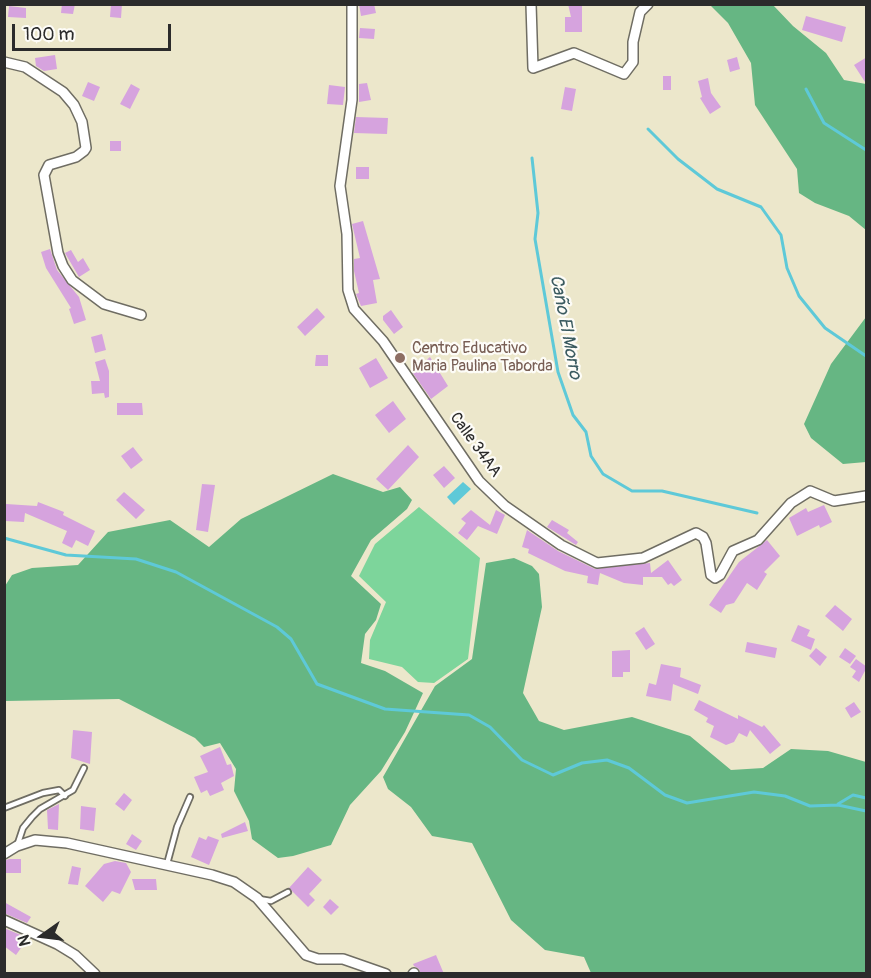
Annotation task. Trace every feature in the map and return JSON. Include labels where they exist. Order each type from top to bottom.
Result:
[{"type":"street","name":"Calle 34AA","points":[[352,4],[352,100],[340,186],[347,234],[348,290],[354,309],[383,341],[479,481],[505,506],[561,545],[597,563],[643,558],[696,533],[703,537],[706,543],[711,575],[715,578],[720,575],[733,551],[759,540],[791,503],[810,491],[834,501],[867,496]]},
{"type":"street","points":[[531,4],[533,68],[574,52],[624,74],[633,62],[633,42],[640,12],[648,4]]},
{"type":"street","points":[[4,62],[25,68],[63,92],[74,105],[82,122],[86,148],[84,151],[76,157],[53,163],[44,175],[58,253],[63,266],[72,280],[104,304],[141,315]]},
{"type":"street","points":[[4,854],[17,846],[35,840],[67,843],[167,864],[234,882],[257,898],[306,955],[318,959],[343,959],[386,974]]},
{"type":"street","points":[[4,920],[57,944],[75,955],[96,974]]},
{"type":"lane","points":[[17,846],[23,828],[40,809],[73,790],[84,768]]},
{"type":"lane","points":[[4,808],[43,793],[59,790],[65,796]]},
{"type":"lane","points":[[167,864],[177,827],[190,796]]},
{"type":"lane","points":[[257,898],[271,902],[288,892]]},
{"type":"green space","points":[[710,5],[773,5],[793,26],[826,53],[844,80],[866,84],[866,230],[849,216],[815,203],[799,193],[797,169],[755,105],[751,63],[728,23]]},
{"type":"green space","points":[[866,317],[866,462],[843,464],[811,438],[804,424],[831,364]]},
{"type":"green space","points":[[333,474],[383,492],[400,487],[412,500],[407,509],[371,540],[351,576],[381,604],[376,620],[365,634],[361,663],[385,671],[423,693],[405,732],[381,771],[350,805],[331,845],[278,858],[252,839],[249,821],[234,791],[236,769],[220,743],[204,747],[195,738],[119,699],[5,701],[5,586],[12,575],[32,568],[78,565],[108,532],[170,520],[209,547],[241,519]]},
{"type":"green space","points":[[419,507],[480,558],[468,659],[434,683],[418,682],[402,667],[369,659],[370,640],[386,602],[359,576],[375,544]]},
{"type":"green space","points":[[514,558],[532,566],[539,574],[542,607],[523,693],[539,721],[564,730],[632,717],[690,736],[731,770],[763,768],[791,749],[828,751],[866,762],[866,973],[591,973],[584,957],[545,950],[511,920],[472,843],[432,836],[411,807],[388,789],[383,777],[435,686],[472,659],[486,563]]},
{"type":"water","points":[[463,482],[471,489],[454,505],[447,497]]},
{"type":"building","points":[[62,4],[75,4],[73,14],[61,13]]},
{"type":"building","points":[[111,4],[122,4],[121,18],[110,17]]},
{"type":"building","points":[[359,4],[374,4],[376,13],[361,16]]},
{"type":"building","points":[[568,4],[582,4],[582,32],[565,32],[565,17],[571,17]]},
{"type":"building","points":[[9,6],[26,8],[26,18],[8,17]]},
{"type":"building","points":[[806,16],[846,27],[842,42],[802,30]]},
{"type":"building","points":[[360,28],[375,29],[374,39],[359,38]]},
{"type":"building","points":[[55,55],[57,69],[44,71],[36,66],[35,58]]},
{"type":"building","points":[[737,57],[740,69],[730,72],[727,60]]},
{"type":"building","points":[[867,57],[867,85],[854,65]]},
{"type":"building","points":[[663,76],[671,76],[671,90],[663,90]]},
{"type":"building","points":[[708,78],[711,93],[721,107],[710,114],[700,98],[702,97],[698,81]]},
{"type":"building","points":[[88,82],[100,87],[94,101],[82,96]]},
{"type":"building","points":[[367,83],[371,100],[359,102],[359,84]]},
{"type":"building","points":[[131,84],[140,89],[130,109],[120,104]]},
{"type":"building","points":[[329,85],[345,87],[343,105],[327,104]]},
{"type":"building","points":[[565,87],[576,89],[572,111],[561,109]]},
{"type":"building","points":[[356,117],[388,118],[387,134],[354,133]]},
{"type":"building","points":[[110,141],[121,141],[121,151],[110,151]]},
{"type":"building","points":[[356,167],[369,167],[369,179],[356,179]]},
{"type":"building","points":[[363,221],[380,279],[373,280],[377,303],[361,306],[356,294],[359,293],[354,271],[354,259],[360,258],[352,224]]},
{"type":"building","points":[[50,249],[57,270],[79,297],[86,320],[74,324],[69,309],[71,308],[46,268],[41,252]]},
{"type":"building","points":[[71,250],[78,262],[83,258],[90,270],[79,277],[65,253]]},
{"type":"building","points":[[317,308],[325,317],[305,336],[297,327]]},
{"type":"building","points":[[391,310],[403,327],[394,334],[383,320],[383,316]]},
{"type":"building","points":[[102,334],[106,350],[95,353],[91,337]]},
{"type":"building","points":[[316,355],[328,355],[328,366],[315,366]]},
{"type":"building","points":[[430,357],[448,386],[431,399],[412,372]]},
{"type":"building","points":[[376,358],[388,378],[370,388],[359,368]]},
{"type":"building","points":[[105,359],[109,371],[109,397],[105,398],[104,393],[92,394],[91,381],[100,381],[95,362]]},
{"type":"building","points":[[393,401],[406,419],[389,433],[375,415]]},
{"type":"building","points":[[117,403],[142,403],[143,415],[117,415]]},
{"type":"building","points":[[408,445],[419,457],[388,490],[376,479]]},
{"type":"building","points":[[133,447],[143,460],[131,469],[121,456]]},
{"type":"building","points":[[444,466],[455,478],[444,488],[433,475]]},
{"type":"building","points":[[202,484],[215,485],[208,532],[196,530]]},
{"type":"building","points":[[124,492],[145,510],[136,519],[116,500]]},
{"type":"building","points":[[38,502],[64,512],[63,515],[95,531],[88,546],[76,540],[72,548],[62,543],[67,531],[25,513],[24,522],[5,521],[6,504],[37,506]]},
{"type":"building","points":[[824,505],[832,522],[820,528],[819,525],[797,536],[789,518],[806,508],[808,512]]},
{"type":"building","points":[[471,510],[490,525],[496,510],[505,515],[497,534],[478,526],[467,540],[458,533],[466,523],[461,519]]},
{"type":"building","points":[[552,520],[569,530],[567,533],[578,542],[576,545],[547,527]]},
{"type":"building","points":[[527,530],[558,551],[595,569],[650,563],[651,573],[668,560],[682,580],[674,586],[671,583],[668,585],[662,577],[643,577],[643,585],[624,583],[600,573],[598,585],[587,583],[588,576],[565,571],[528,553],[529,549],[522,547]]},
{"type":"building","points":[[767,540],[780,556],[764,572],[767,574],[757,590],[747,583],[734,603],[726,605],[721,613],[709,605],[739,562]]},
{"type":"building","points":[[835,605],[852,619],[843,631],[825,616]]},
{"type":"building","points":[[798,625],[810,630],[807,636],[815,639],[811,650],[791,641]]},
{"type":"building","points":[[644,627],[655,644],[646,650],[635,633]]},
{"type":"building","points":[[747,642],[777,648],[775,658],[745,652]]},
{"type":"building","points":[[816,648],[827,657],[820,666],[809,656]]},
{"type":"building","points":[[845,648],[856,656],[850,664],[839,657]]},
{"type":"building","points":[[630,650],[630,672],[623,672],[623,677],[612,677],[612,651]]},
{"type":"building","points":[[856,659],[867,667],[859,682],[852,677],[856,671],[850,667]]},
{"type":"building","points":[[661,664],[681,668],[680,677],[701,685],[698,694],[673,684],[671,701],[646,696],[649,683],[656,685]]},
{"type":"building","points":[[699,700],[738,719],[738,715],[762,727],[764,725],[781,745],[770,754],[750,730],[747,737],[739,733],[734,742],[726,745],[710,737],[714,726],[706,722],[708,718],[694,710]]},
{"type":"building","points":[[854,702],[861,712],[851,718],[845,708]]},
{"type":"building","points":[[73,730],[92,732],[90,764],[71,758]]},
{"type":"building","points":[[220,747],[227,765],[231,764],[234,776],[221,783],[224,790],[210,796],[207,790],[201,793],[194,777],[208,772],[200,756]]},
{"type":"building","points":[[124,793],[132,800],[124,811],[115,804]]},
{"type":"building","points":[[59,804],[58,830],[48,829],[47,810]]},
{"type":"building","points":[[81,806],[96,808],[94,831],[80,829]]},
{"type":"building","points":[[245,822],[248,831],[222,838],[221,834]]},
{"type":"building","points":[[132,834],[142,841],[136,850],[126,844]]},
{"type":"building","points":[[208,836],[219,840],[209,865],[191,857],[199,837],[206,840]]},
{"type":"building","points":[[21,859],[21,873],[4,873],[4,861]]},
{"type":"building","points":[[115,861],[126,863],[131,872],[120,894],[112,891],[103,902],[85,886],[104,864]]},
{"type":"building","points":[[72,866],[81,868],[78,885],[68,884]]},
{"type":"building","points":[[308,867],[322,880],[309,894],[315,900],[308,907],[289,888]]},
{"type":"building","points":[[132,879],[156,879],[157,890],[135,890]]},
{"type":"building","points":[[330,899],[339,907],[331,915],[323,907]]},
{"type":"building","points":[[4,902],[31,917],[27,923],[4,913]]},
{"type":"building","points":[[4,928],[28,938],[16,955],[4,946]]},
{"type":"building","points":[[436,955],[444,974],[421,974],[413,964]]},
{"type":"waterway","points":[[806,89],[824,123],[866,150]]},
{"type":"waterway","points":[[648,129],[678,159],[717,189],[761,207],[781,235],[787,268],[799,296],[825,328],[866,356]]},
{"type":"waterway","name":"Caño El Morro","points":[[532,158],[538,213],[535,239],[558,372],[573,415],[586,432],[591,456],[603,474],[632,491],[662,491],[757,513]]},
{"type":"waterway","points":[[4,538],[66,555],[136,559],[176,572],[277,627],[291,639],[317,684],[385,709],[469,715],[490,727],[522,760],[553,775],[582,763],[607,760],[629,768],[665,795],[687,803],[754,792],[785,796],[810,806],[838,805],[866,811]]},
{"type":"waterway","points":[[838,804],[853,795],[866,798]]},
{"type":"place","name":"Centro Educativo Maria Paulina Taborda","points":[[400,358]]}]
